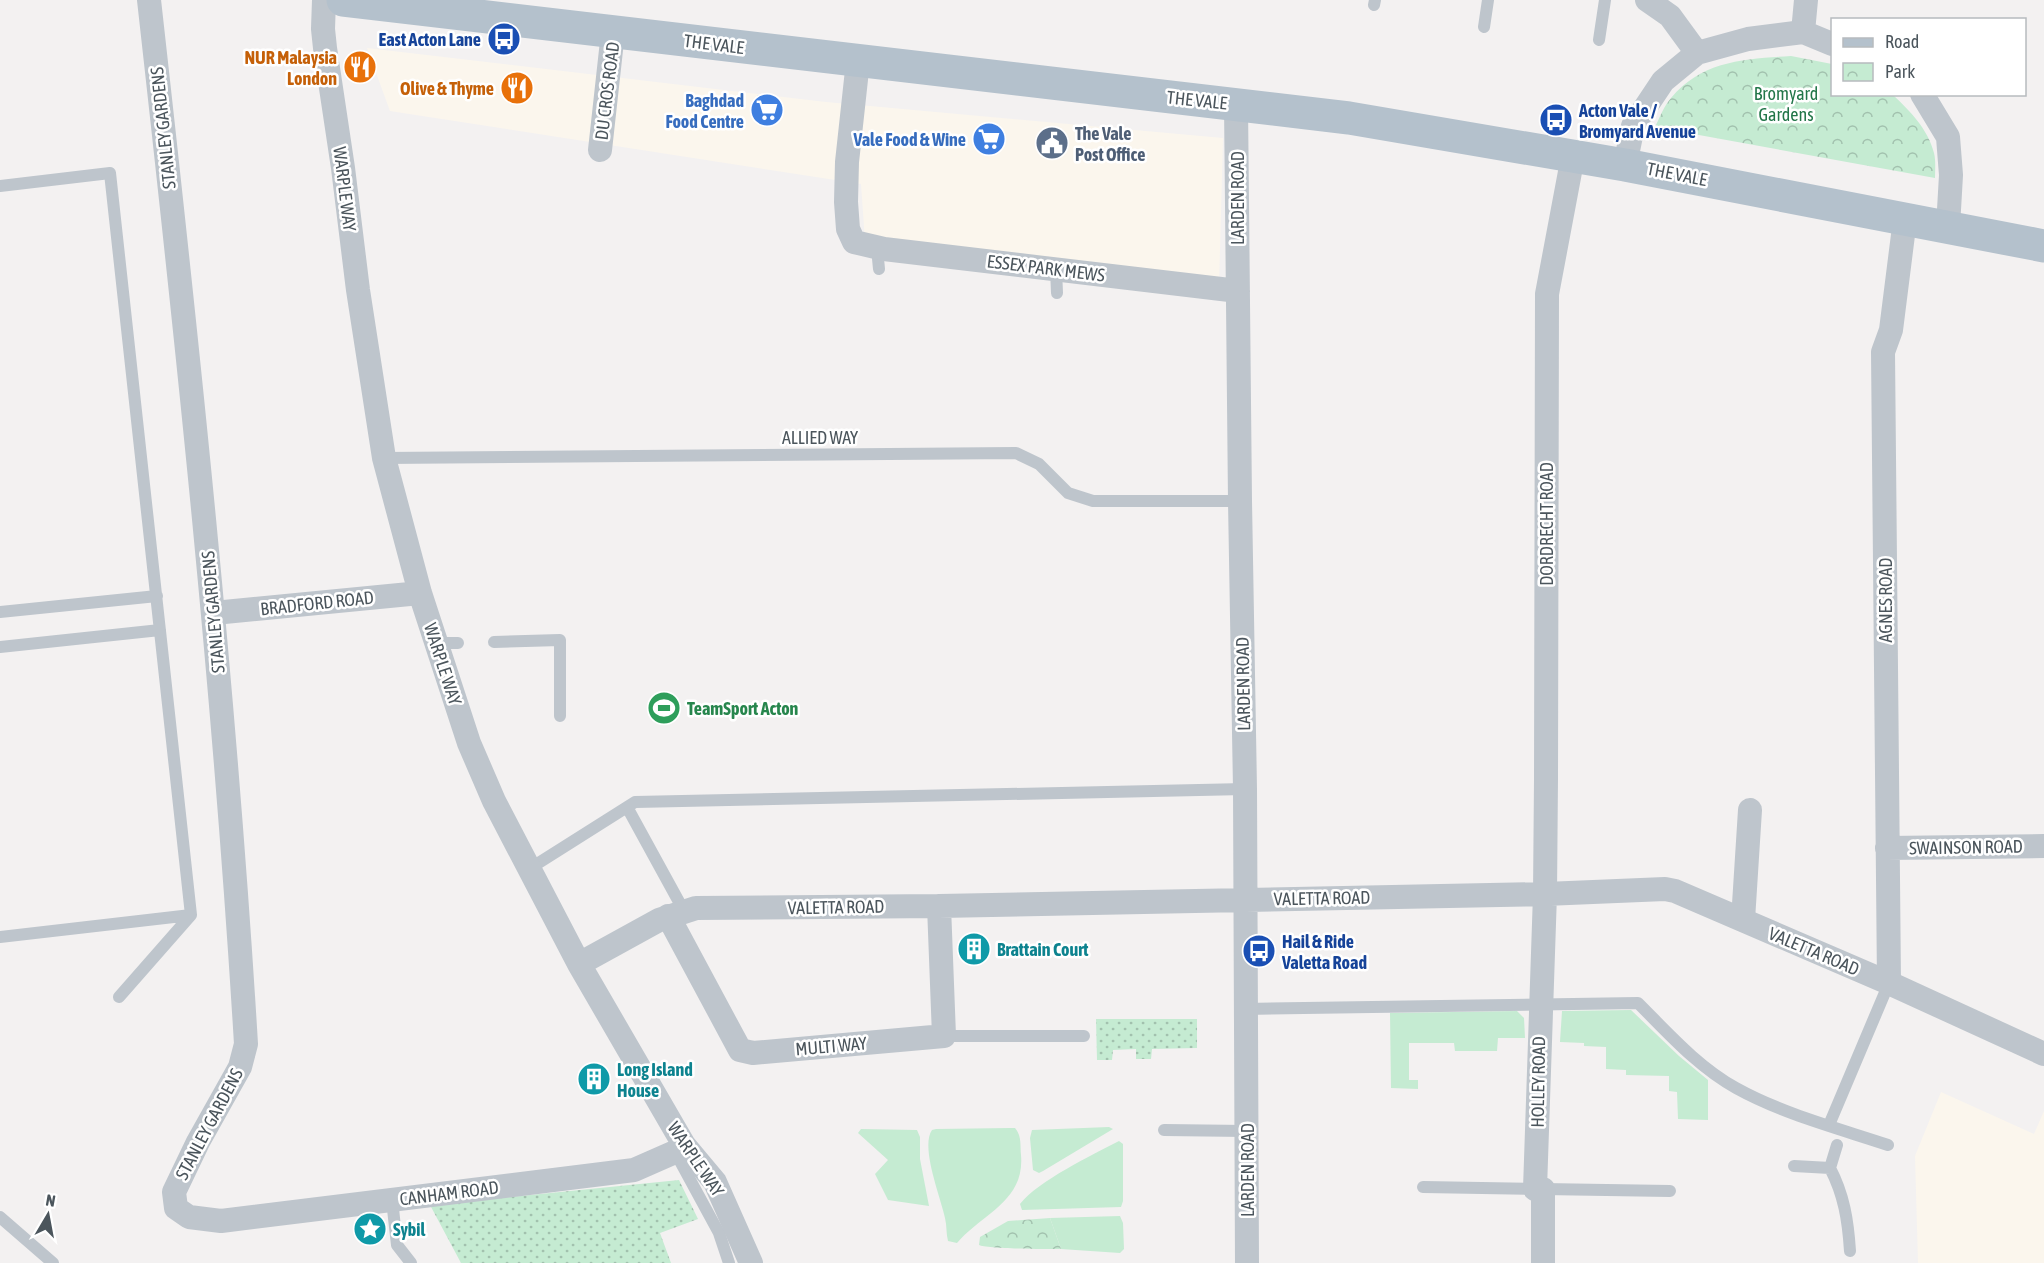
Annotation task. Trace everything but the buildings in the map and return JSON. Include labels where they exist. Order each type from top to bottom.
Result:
[{"type":"main road","name":"THE VALE","points":[[343,0],[463,7],[613,32],[1349,118],[1625,165],[2044,246]]},
{"type":"street","name":"STANLEY GARDENS","points":[[149,0],[214,613],[234,847],[246,1044],[240,1067],[198,1142],[174,1192],[176,1208]]},
{"type":"street","name":"WARPLE WAY","points":[[324,0],[325,48],[344,168],[357,290],[384,458],[420,593],[447,643],[469,743],[494,801],[529,869],[679,1149],[715,1182],[751,1263]]},
{"type":"street","points":[[1647,0],[1670,16],[1697,53]]},
{"type":"street","points":[[1803,32],[1806,0]]},
{"type":"street","name":"DU CROS ROAD","points":[[600,150],[613,32]]},
{"type":"street","points":[[1625,165],[1633,126],[1663,81],[1697,53],[1748,39],[1803,32],[1831,43]]},
{"type":"street","name":"ESSEX PARK MEWS","points":[[858,61],[847,162],[846,201],[848,229],[870,253],[1056,269],[1238,291]]},
{"type":"street","points":[[1923,96],[1948,137],[1951,175],[1948,226]]},
{"type":"street","name":"LARDEN ROAD","points":[[1236,104],[1245,789],[1247,1263]]},
{"type":"street","name":"DORDRECHT ROAD","points":[[1545,894],[1547,294],[1573,156]]},
{"type":"street","name":"AGNES ROAD","points":[[1889,983],[1883,352],[1891,330],[1905,219]]},
{"type":"street","name":"BRADFORD ROAD","points":[[214,613],[420,593]]},
{"type":"street","points":[[1743,920],[1750,810]]},
{"type":"street","name":"SWAINSON ROAD","points":[[1887,848],[2044,846]]},
{"type":"street","name":"VALETTA ROAD","points":[[579,964],[676,914],[696,908],[939,906],[1545,894],[1665,889],[1675,891],[1889,983],[2044,1054]]},
{"type":"street","name":"HOLLEY ROAD","points":[[1543,1263],[1539,1189],[1540,1004],[1545,894]]},
{"type":"street","points":[[939,906],[944,1036]]},
{"type":"street","name":"MULTI WAY","points":[[676,914],[740,1050],[753,1053],[944,1036]]},
{"type":"street","name":"CANHAM ROAD","points":[[176,1208],[189,1217],[221,1221],[634,1170],[679,1149]]},
{"type":"lane","points":[[1484,27],[1488,0]]},
{"type":"lane","points":[[1599,40],[1605,0]]},
{"type":"lane","points":[[0,186],[110,173],[191,915],[119,997]]},
{"type":"lane","points":[[1056,269],[1057,293]]},
{"type":"lane","name":"ALLIED WAY","points":[[384,458],[1016,453],[1039,464],[1068,493],[1093,501],[1240,501]]},
{"type":"lane","points":[[0,612],[157,596]]},
{"type":"lane","points":[[0,647],[160,630]]},
{"type":"lane","points":[[494,642],[560,640],[560,716]]},
{"type":"lane","points":[[529,869],[635,802],[1245,789]]},
{"type":"lane","points":[[627,807],[676,914]]},
{"type":"lane","points":[[0,937],[191,915]]},
{"type":"lane","points":[[1829,1125],[1889,983]]},
{"type":"lane","points":[[1245,1010],[1638,1003],[1695,1059],[1735,1088],[1803,1118],[1888,1145]]},
{"type":"lane","points":[[944,1036],[1084,1036]]},
{"type":"lane","points":[[1164,1130],[1246,1131]]},
{"type":"lane","points":[[1837,1145],[1830,1167],[1845,1204],[1850,1251]]},
{"type":"lane","points":[[679,1149],[719,1233],[729,1263]]},
{"type":"lane","points":[[1794,1166],[1830,1167]]},
{"type":"lane","points":[[1423,1187],[1670,1191]]},
{"type":"lane","points":[[392,1200],[397,1245],[411,1263]]},
{"type":"lane","points":[[0,1217],[53,1263]]},
{"type":"shaded area","points":[[367,48],[826,102],[1223,138],[1219,287],[865,241],[861,184],[390,111]]},
{"type":"shaded area","points":[[1941,1092],[2034,1134],[2044,1111],[2044,1263],[1918,1263],[1915,1156]]},
{"type":"green space","name":"Bromyard Gardens","points":[[1791,56],[1831,64],[1831,96],[1894,96],[1923,128],[1931,144],[1935,156],[1935,178],[1655,127],[1664,108],[1683,85],[1711,69],[1757,58]]},
{"type":"green space","points":[[1631,1010],[1708,1080],[1708,1120],[1678,1119],[1677,1092],[1669,1091],[1669,1076],[1626,1075],[1626,1070],[1606,1069],[1606,1047],[1560,1042],[1562,1011]]},
{"type":"green space","points":[[1517,1011],[1524,1018],[1525,1038],[1498,1038],[1497,1051],[1455,1051],[1454,1043],[1409,1043],[1409,1080],[1418,1080],[1418,1089],[1391,1088],[1390,1013]]},
{"type":"green space","points":[[1096,1019],[1197,1019],[1197,1048],[1152,1049],[1151,1059],[1136,1059],[1136,1049],[1113,1050],[1112,1060],[1097,1060]]},
{"type":"green space","points":[[1109,1127],[1113,1129],[1043,1171],[1039,1173],[1033,1170],[1030,1138],[1032,1130]]},
{"type":"green space","points":[[1015,1128],[1019,1134],[1021,1155],[1016,1184],[1000,1205],[957,1243],[948,1241],[945,1218],[932,1173],[928,1148],[932,1130]]},
{"type":"green space","points":[[861,1129],[917,1130],[920,1137],[920,1159],[929,1206],[888,1200],[875,1174],[888,1160],[858,1133]]},
{"type":"green space","points":[[1119,1141],[1123,1144],[1123,1201],[1121,1207],[1022,1210],[1020,1204],[1039,1186]]},
{"type":"green space","points":[[679,1180],[698,1219],[660,1233],[671,1263],[461,1263],[430,1205]]},
{"type":"green space","points":[[1120,1216],[1123,1223],[1124,1249],[1120,1253],[1061,1249],[1050,1218]]},
{"type":"green space","points":[[1050,1218],[1061,1249],[979,1245],[980,1237],[1008,1221]]},
{"type":"place","name":"East Acton Lane","points":[[504,39]]},
{"type":"place","name":"NUR Malaysia London","points":[[360,67]]},
{"type":"place","name":"Olive & Thyme","points":[[517,88]]},
{"type":"place","name":"Baghdad Food Centre","points":[[767,110]]},
{"type":"place","name":"Acton Vale / Bromyard Avenue","points":[[1556,120]]},
{"type":"place","name":"Vale Food & Wine","points":[[989,139]]},
{"type":"place","name":"The Vale Post Office","points":[[1052,143]]},
{"type":"place","name":"TeamSport Acton","points":[[664,708]]},
{"type":"place","name":"Brattain Court","points":[[974,949]]},
{"type":"place","name":"Hail & Ride Valetta Road","points":[[1259,951]]},
{"type":"place","name":"Long Island House","points":[[594,1079]]},
{"type":"place","name":"Sybil","points":[[370,1229]]}]
